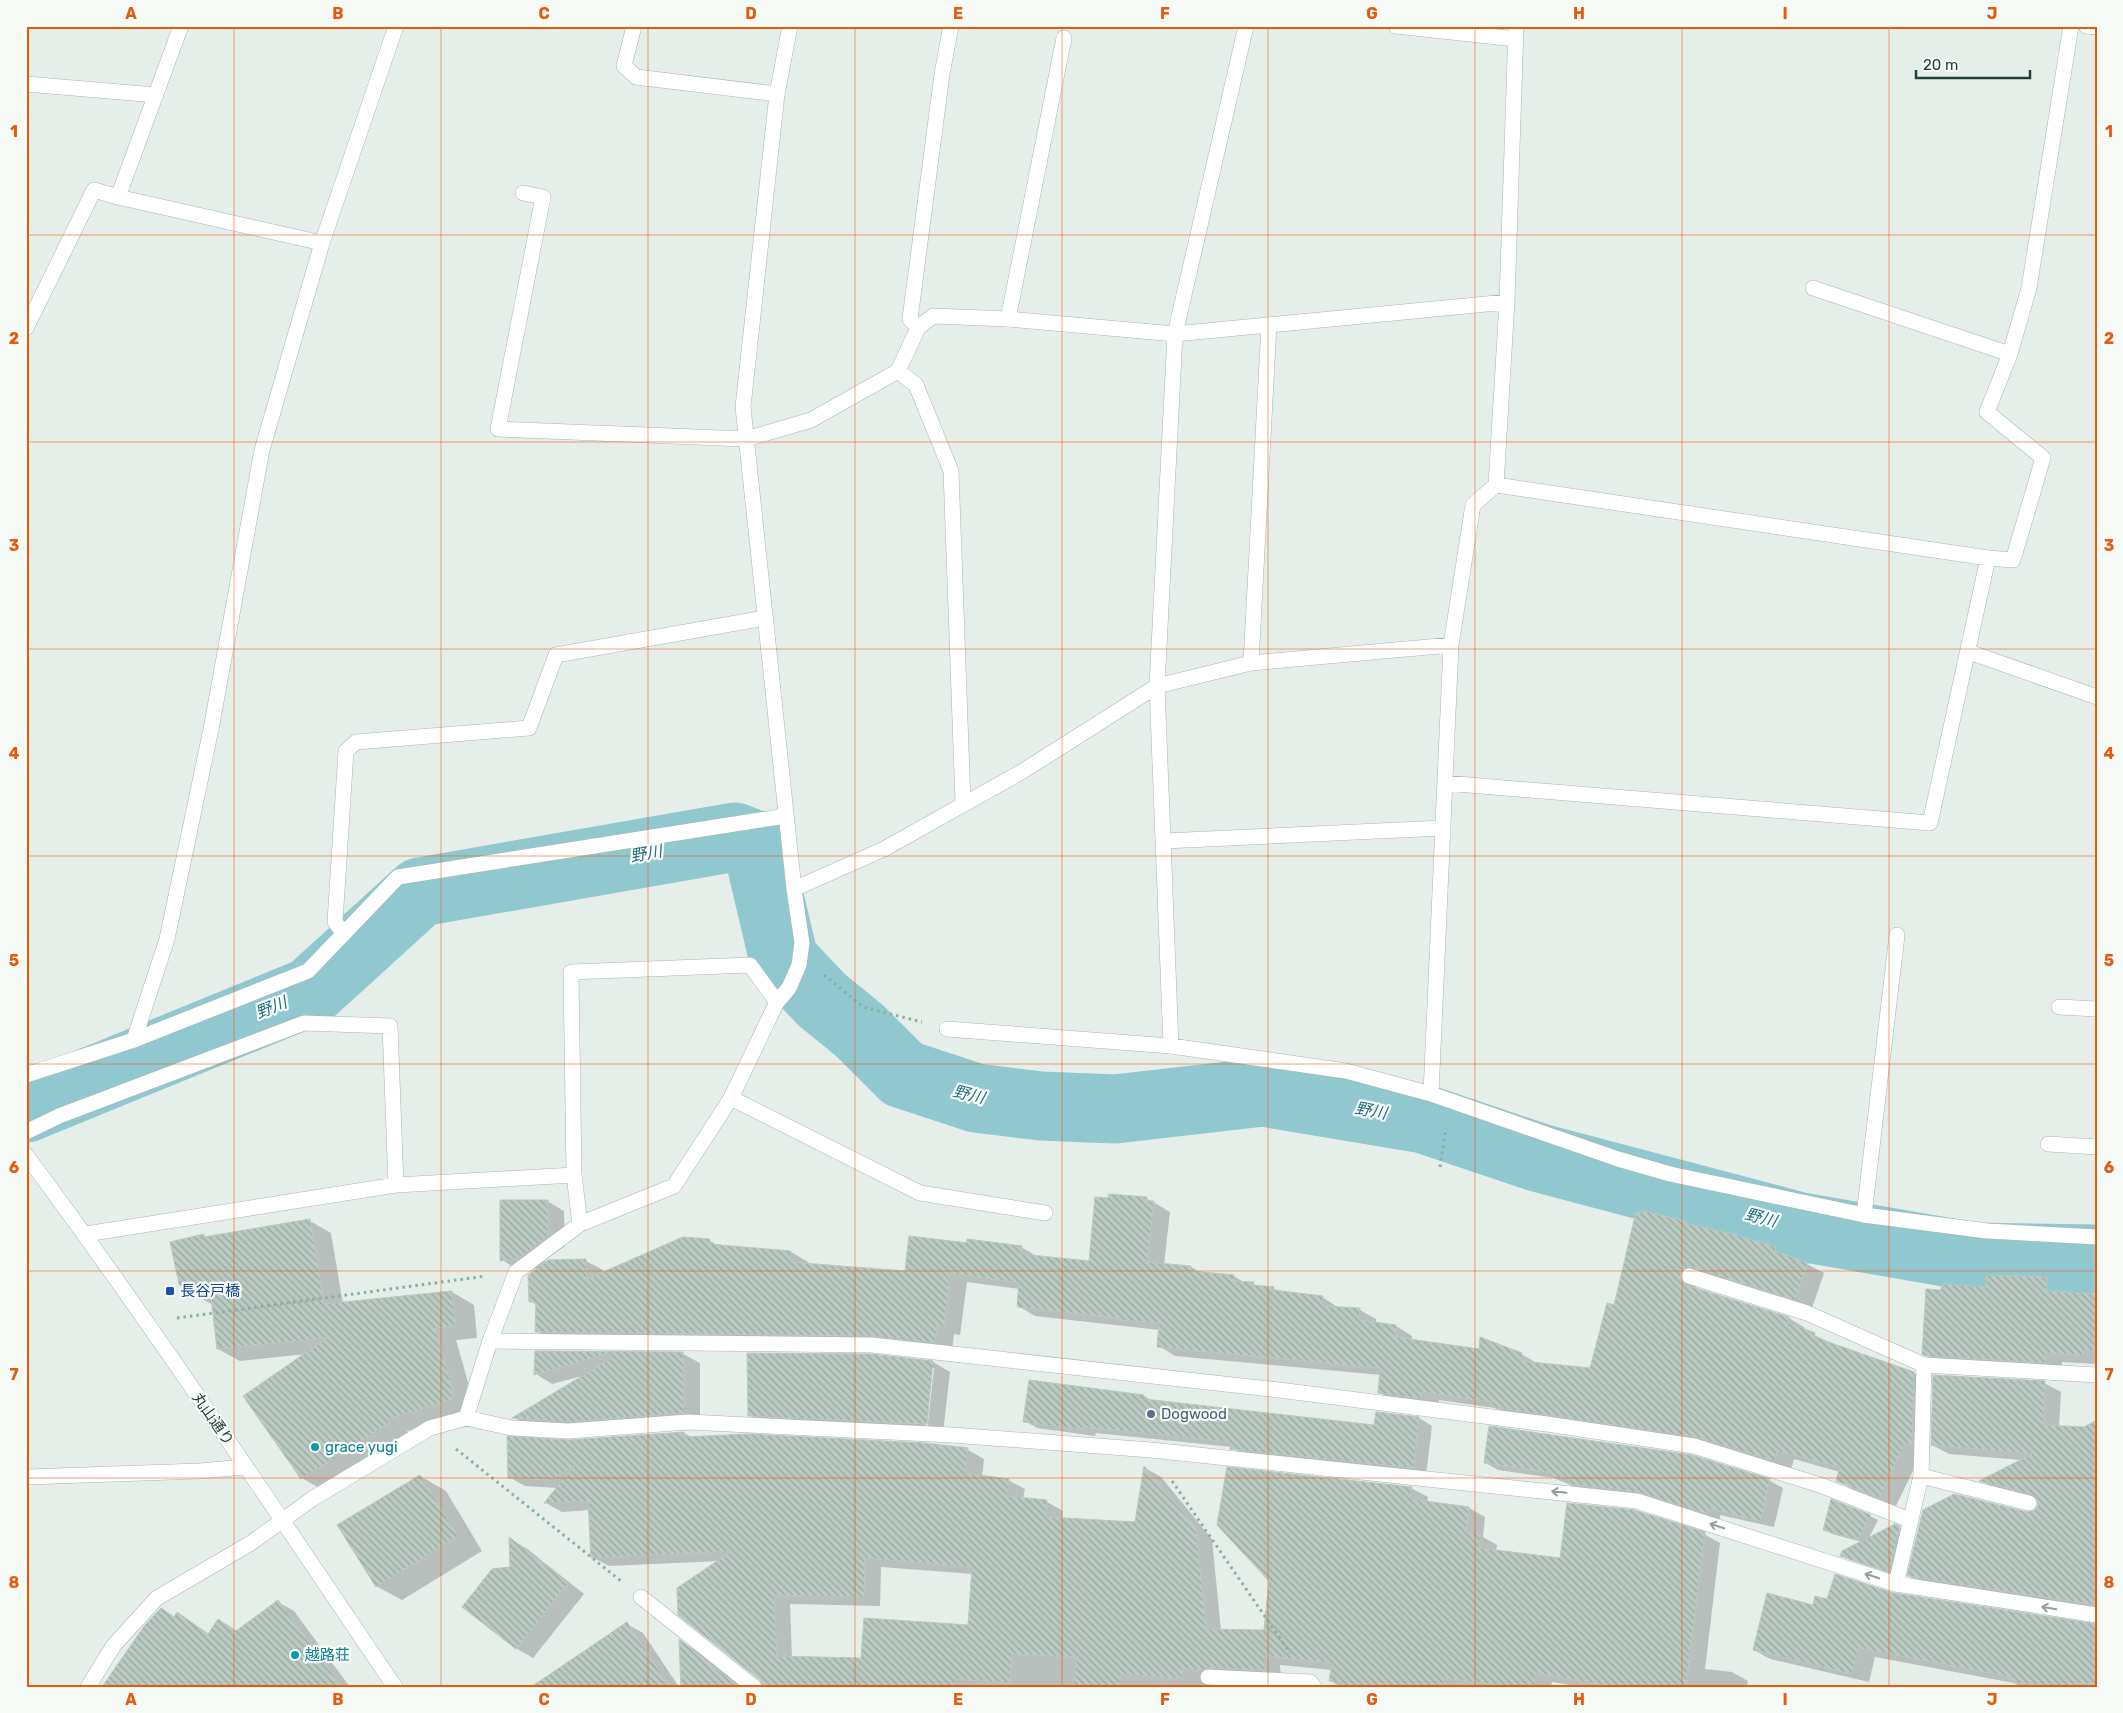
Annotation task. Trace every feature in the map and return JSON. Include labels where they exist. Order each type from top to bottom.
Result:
[{"type":"street","points":[[118,197],[181,26]]},
{"type":"street","points":[[134,1040],[166,939],[189,834],[211,729],[262,450],[322,243],[396,26]]},
{"type":"street","points":[[634,26],[624,66],[636,77],[776,94]]},
{"type":"street","points":[[466,1418],[490,1341],[516,1272],[580,1224],[674,1186],[731,1098],[777,1002],[789,988],[800,961],[802,943],[794,889],[743,407],[776,94],[790,26]]},
{"type":"street","points":[[918,328],[910,319],[941,83],[951,26]]},
{"type":"street","points":[[1171,1046],[1157,686],[1175,334],[1246,26]]},
{"type":"street","points":[[1396,26],[1516,33],[1507,302],[1496,485],[1473,505],[1451,645],[1431,1094]]},
{"type":"street","points":[[1496,485],[1988,558],[2013,560],[2043,458],[1987,412],[2010,354],[2030,288],[2071,26]]},
{"type":"street","points":[[2086,26],[2097,27]]},
{"type":"street","points":[[1008,319],[1064,38]]},
{"type":"street","points":[[26,84],[156,95]]},
{"type":"street","points":[[26,328],[94,190],[322,243]]},
{"type":"street","points":[[522,193],[543,197],[498,429],[746,439],[811,420],[898,371],[918,328],[933,316],[1008,319],[1175,334],[1507,302]]},
{"type":"street","points":[[1813,288],[2010,354]]},
{"type":"street","points":[[1251,663],[1269,325]]},
{"type":"street","points":[[898,371],[916,385],[951,471],[963,803]]},
{"type":"street","points":[[1445,783],[1930,823],[1969,652],[1988,558]]},
{"type":"street","points":[[344,934],[335,922],[336,894],[346,751],[356,742],[529,728],[556,656],[765,618]]},
{"type":"street","points":[[794,889],[884,849],[1023,771],[1157,686],[1251,663],[1451,645]]},
{"type":"street","points":[[1969,652],[2097,697]]},
{"type":"street","points":[[26,1075],[134,1040],[308,970],[398,877],[786,816]]},
{"type":"street","points":[[1164,841],[1443,828]]},
{"type":"street","points":[[1864,1214],[1897,935]]},
{"type":"street","points":[[580,1224],[574,1175],[571,972],[750,964],[777,1002]]},
{"type":"street","points":[[2059,1007],[2097,1009]]},
{"type":"street","points":[[26,1132],[59,1116],[304,1023],[390,1026],[396,1185]]},
{"type":"street","points":[[947,1029],[1171,1046],[1346,1071],[1431,1094],[1618,1159],[1662,1171],[1864,1214],[1987,1231],[2097,1237]]},
{"type":"street","points":[[731,1098],[920,1193],[1045,1212]]},
{"type":"street","points":[[2048,1144],[2097,1147]]},
{"type":"street","name":"丸山通り","points":[[26,1155],[86,1234],[245,1467],[283,1519],[395,1687]]},
{"type":"street","points":[[86,1234],[396,1185],[574,1175]]},
{"type":"street","points":[[1689,1276],[1807,1313],[1924,1365],[2097,1375]]},
{"type":"street","points":[[490,1341],[872,1345],[1398,1405],[1547,1424],[1694,1446],[1820,1485],[1910,1520]]},
{"type":"street","points":[[1896,1584],[1920,1476],[1924,1365]]},
{"type":"street","points":[[88,1687],[114,1646],[157,1598],[252,1543],[312,1499],[430,1428],[466,1418],[512,1428],[568,1431],[688,1422],[952,1435],[1151,1450],[1637,1500],[1896,1584],[2097,1615]]},
{"type":"street","points":[[26,1478],[200,1471],[245,1467]]},
{"type":"street","points":[[1920,1476],[2030,1502]]},
{"type":"street","points":[[641,1597],[754,1687]]},
{"type":"street","points":[[1208,1677],[1312,1684]]},
{"type":"path","points":[[800,961],[864,1008],[947,1029]]},
{"type":"path","points":[[1440,1167],[1447,1122]]},
{"type":"path","points":[[146,1323],[516,1272]]},
{"type":"path","points":[[430,1428],[641,1597]]},
{"type":"path","points":[[1151,1450],[1312,1684]]},
{"type":"building","points":[[1109,1194],[1147,1197],[1146,1201],[1154,1201],[1147,1262],[1191,1266],[1191,1271],[1234,1275],[1234,1281],[1254,1282],[1253,1285],[1274,1287],[1273,1290],[1323,1296],[1322,1306],[1360,1308],[1359,1320],[1396,1325],[1395,1337],[1479,1349],[1480,1337],[1522,1353],[1521,1361],[1590,1368],[1607,1303],[1614,1305],[1636,1212],[1643,1213],[1643,1211],[1686,1221],[1685,1223],[1776,1247],[1775,1251],[1808,1263],[1795,1300],[1692,1267],[1682,1269],[1680,1278],[1686,1285],[1789,1317],[1787,1322],[1815,1333],[1814,1337],[1914,1372],[1912,1444],[1905,1443],[1879,1498],[1836,1481],[1840,1467],[1777,1451],[1775,1461],[1696,1437],[1491,1407],[1492,1402],[1422,1392],[1421,1399],[1378,1393],[1380,1368],[1157,1347],[1159,1323],[1017,1307],[1019,1283],[950,1273],[944,1326],[937,1326],[935,1343],[872,1336],[535,1332],[536,1302],[529,1302],[528,1275],[548,1260],[586,1259],[587,1279],[683,1237],[710,1239],[709,1244],[791,1251],[790,1262],[905,1271],[909,1236],[967,1243],[967,1239],[1022,1246],[1021,1254],[1089,1261],[1095,1197],[1108,1198]]},
{"type":"building","points":[[500,1200],[548,1200],[548,1236],[517,1259],[500,1261]]},
{"type":"building","points":[[310,1219],[324,1304],[452,1291],[456,1326],[435,1328],[452,1387],[452,1400],[387,1419],[389,1423],[301,1479],[243,1396],[327,1338],[217,1349],[210,1289],[191,1294],[179,1284],[170,1242],[204,1234],[204,1237]]},
{"type":"building","points":[[1986,1275],[2047,1277],[2046,1291],[2097,1294],[2097,1351],[2083,1350],[2083,1355],[2046,1353],[2046,1363],[1926,1356],[1922,1354],[1926,1289],[1941,1290],[1942,1284],[1986,1287]]},
{"type":"building","points":[[535,1351],[683,1352],[684,1413],[568,1422],[512,1418],[612,1358],[610,1353],[534,1375]]},
{"type":"building","points":[[747,1353],[871,1354],[933,1361],[927,1424],[748,1416]]},
{"type":"building","points":[[1933,1375],[2045,1381],[2043,1425],[2084,1427],[2097,1420],[2097,1605],[1907,1576],[1923,1510],[1954,1494],[2027,1512],[2035,1510],[2038,1505],[2036,1497],[2031,1494],[1979,1481],[2032,1454],[1931,1445]]},
{"type":"building","points":[[1029,1380],[1144,1395],[1144,1399],[1374,1425],[1376,1412],[1419,1417],[1414,1468],[1230,1449],[1231,1442],[1083,1427],[1083,1430],[1023,1422]]},
{"type":"building","points":[[1489,1426],[1692,1455],[1770,1479],[1761,1521],[1707,1508],[1707,1514],[1638,1492],[1569,1484],[1570,1479],[1548,1476],[1548,1472],[1484,1463]]},
{"type":"building","points":[[684,1432],[684,1437],[749,1434],[925,1443],[968,1448],[965,1473],[1009,1479],[1007,1496],[1047,1500],[1046,1517],[1135,1522],[1144,1466],[1196,1528],[1206,1629],[1264,1630],[1269,1581],[1217,1525],[1227,1467],[1412,1487],[1410,1499],[1469,1507],[1466,1532],[1481,1534],[1479,1548],[1560,1558],[1567,1503],[1635,1510],[1705,1532],[1686,1687],[1615,1687],[1536,1673],[1534,1687],[1515,1687],[1444,1678],[1443,1687],[1342,1687],[1342,1683],[1329,1681],[1332,1663],[1264,1656],[1265,1670],[1182,1669],[1182,1679],[1121,1674],[1119,1687],[1073,1687],[1076,1657],[1012,1654],[1010,1683],[955,1679],[955,1687],[763,1687],[760,1680],[678,1615],[677,1588],[732,1551],[591,1558],[588,1501],[544,1503],[574,1466],[551,1480],[508,1478],[507,1436],[569,1440]],"holes":[[[865,1558],[972,1567],[968,1625],[864,1618],[861,1658],[777,1656],[774,1595],[864,1597]]]},
{"type":"building","points":[[420,1475],[458,1536],[376,1587],[337,1525]]},
{"type":"building","points":[[1831,1499],[1871,1515],[1858,1540],[1823,1530]]},
{"type":"building","points":[[1895,1524],[1900,1526],[1889,1572],[1840,1556],[1842,1551]]},
{"type":"building","points":[[509,1537],[568,1583],[516,1649],[462,1607],[492,1569],[510,1567]]},
{"type":"building","points":[[1835,1574],[1894,1593],[2097,1624],[2097,1684],[2075,1683],[2075,1687],[2054,1687],[2011,1682],[2011,1677],[1859,1648],[1852,1674],[1753,1650],[1767,1593],[1813,1605],[1815,1596],[1827,1599]]},
{"type":"building","points":[[278,1600],[342,1687],[102,1687],[145,1625],[161,1608],[174,1617],[177,1612],[208,1634],[218,1619],[236,1631]]},
{"type":"building","points":[[627,1622],[670,1687],[531,1687]]},
{"type":"building","points":[[679,1639],[739,1687],[681,1687]]},
{"type":"waterway","name":"野川","points":[[26,1108],[310,992],[420,892],[735,837],[757,846],[784,960],[822,1000],[860,1031],[903,1074],[976,1098],[1041,1106],[1115,1109],[1263,1092],[1424,1119],[1540,1158],[1801,1227],[1974,1257],[2097,1259]]},
{"type":"place","name":"長谷戸橋","points":[[170,1291]]},
{"type":"place","name":"Dogwood","points":[[1151,1414]]},
{"type":"place","name":"grace yugi","points":[[315,1447]]},
{"type":"place","name":"越路荘","points":[[295,1655]]}]
